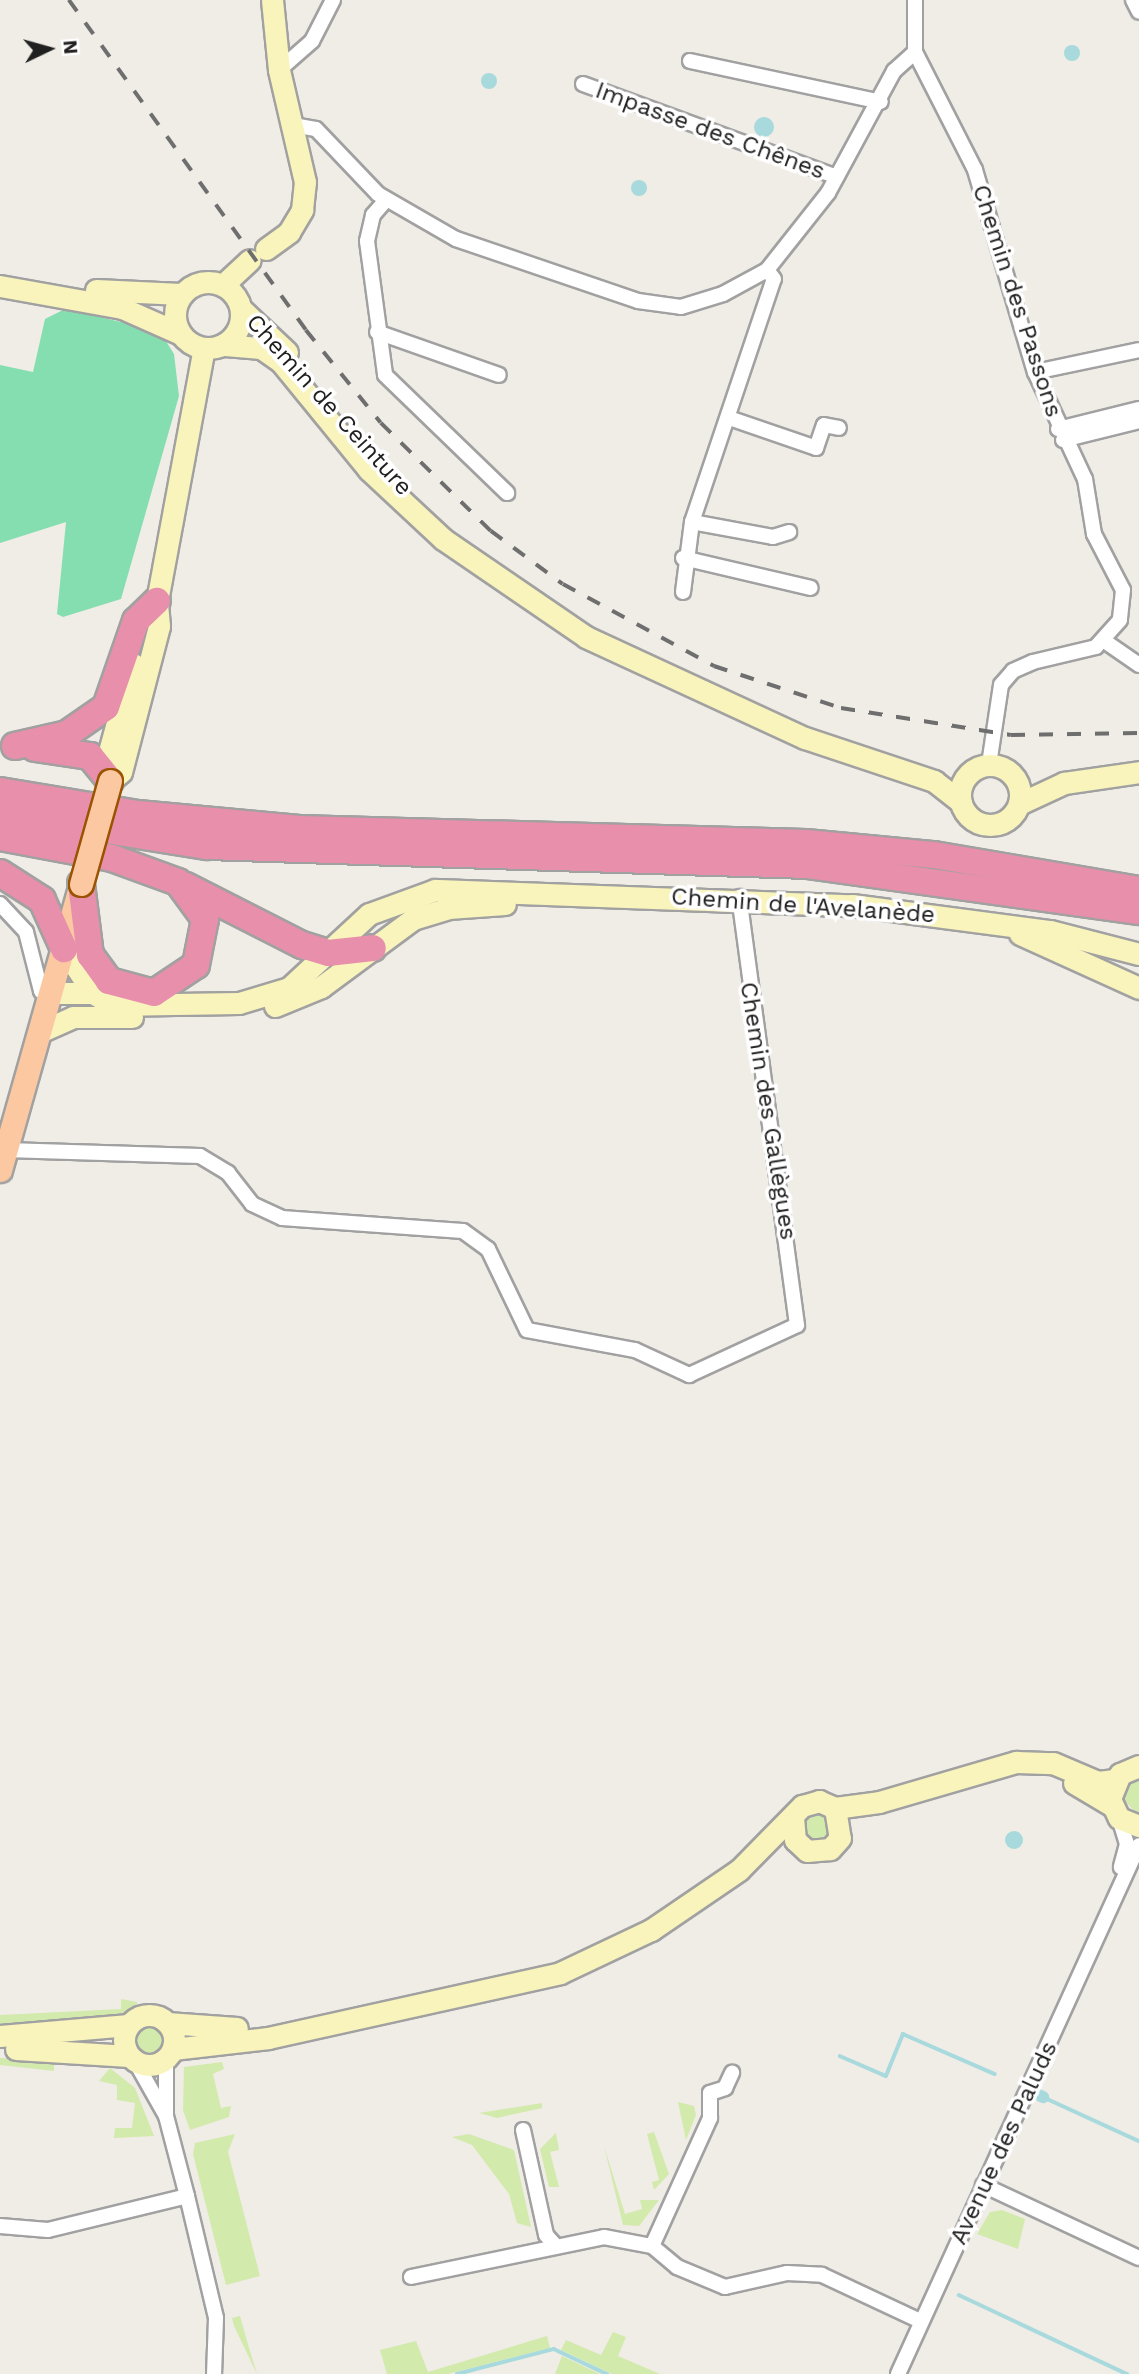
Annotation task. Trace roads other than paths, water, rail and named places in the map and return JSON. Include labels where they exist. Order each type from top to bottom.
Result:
[{"type":"highway","points":[[7,745],[67,734],[106,707],[136,621],[157,601]]},
{"type":"highway","points":[[7,745],[90,756],[110,781]]},
{"type":"highway","points":[[0,791],[138,814],[286,828],[806,843],[934,855],[1139,890]]},
{"type":"highway","points":[[0,813],[220,847],[807,865],[1139,911]]},
{"type":"highway","points":[[0,837],[112,858],[178,882],[328,953],[373,948]]},
{"type":"highway","points":[[0,873],[42,900],[54,913],[64,949]]},
{"type":"highway","points":[[81,884],[83,926],[100,972],[120,988],[154,993],[183,979],[204,948],[205,919],[178,882]]},
{"type":"main road","points":[[0,276],[136,295],[181,294],[199,282],[224,284],[289,232],[302,210],[304,181],[279,70],[272,0]]},
{"type":"main road","points":[[3,1160],[42,1031],[110,781],[107,763],[144,623],[157,601],[214,347],[237,332],[241,309],[224,284]]},
{"type":"main road","points":[[0,286],[122,308],[214,347]]},
{"type":"main road","points":[[181,294],[175,314],[181,334]]},
{"type":"main road","name":"Chemin de Ceinture","points":[[241,309],[296,361],[376,464],[445,528],[619,650]]},
{"type":"main road","name":"Chemin de Ceinture","points":[[214,347],[261,348],[281,362],[369,470],[494,580],[586,637],[805,737],[934,781],[961,802]]},
{"type":"main road","points":[[934,781],[969,773],[989,764],[1013,775],[1064,783]]},
{"type":"main road","points":[[969,773],[961,802],[971,818],[989,825],[1007,819],[1018,804],[1064,783],[1139,772]]},
{"type":"main road","points":[[1013,775],[1018,804]]},
{"type":"main road","name":"Chemin de l'Avelanède","points":[[51,993],[93,993],[112,1005],[136,1008],[239,1003],[289,988],[369,914],[435,890],[738,897],[1063,933],[1139,954]]},
{"type":"main road","name":"Chemin de l'Avelanède","points":[[42,1031],[74,1017],[235,1013],[287,1004],[413,919],[448,908],[646,896]]},
{"type":"main road","points":[[1002,926],[1139,988]]},
{"type":"main road","points":[[64,949],[93,993]]},
{"type":"main road","points":[[51,993],[74,1017]]},
{"type":"main road","points":[[0,2049],[132,2059],[151,2066],[170,2054],[268,2038],[330,2020],[560,1973],[651,1930],[756,1858],[810,1802],[835,1808],[879,1802],[1016,1762],[1053,1763],[1098,1782],[1115,1780],[1139,1766]]},
{"type":"main road","points":[[756,1858],[830,1849],[843,1830],[881,1810],[1015,1772],[1048,1773],[1139,1826]]},
{"type":"main road","points":[[1115,1780],[1115,1812]]},
{"type":"main road","points":[[835,1808],[843,1830]]},
{"type":"main road","points":[[793,1817],[795,1840],[807,1851]]},
{"type":"main road","points":[[0,2036],[129,2025],[152,2015],[167,2023],[193,2030],[330,2020]]},
{"type":"main road","points":[[167,2023],[170,2054]]},
{"type":"main road","points":[[129,2025],[124,2040],[132,2059]]},
{"type":"street","points":[[279,70],[313,41],[333,0]]},
{"type":"street","points":[[293,125],[316,129],[386,200],[456,239],[638,301],[681,307],[723,294],[767,270],[837,177],[881,102],[894,71],[915,52],[915,0]]},
{"type":"street","points":[[1133,0],[1139,12]]},
{"type":"street","name":"Chemin des Passons","points":[[915,52],[975,170],[1035,372],[1061,435],[1089,492],[1094,534],[1123,590],[1120,620],[1103,640]]},
{"type":"street","points":[[690,61],[881,102]]},
{"type":"street","name":"Impasse des Chênes","points":[[583,85],[837,177]]},
{"type":"street","points":[[386,200],[373,215],[367,241],[377,332],[385,375],[507,493]]},
{"type":"street","points":[[683,592],[683,558],[692,522],[732,419],[774,279],[767,270]]},
{"type":"street","points":[[377,332],[499,375]]},
{"type":"street","points":[[1035,372],[1139,350]]},
{"type":"street","points":[[1061,435],[1139,409]]},
{"type":"street","points":[[732,419],[816,448],[824,425],[839,428]]},
{"type":"street","points":[[1061,435],[1139,421]]},
{"type":"street","points":[[692,522],[773,537],[789,532]]},
{"type":"street","points":[[683,558],[811,587]]},
{"type":"street","points":[[989,764],[1001,685],[1013,671],[1080,653],[1103,640],[1139,664]]},
{"type":"street","name":"Chemin des Gallègues","points":[[3,1160],[200,1156],[228,1173],[252,1204],[282,1218],[463,1231],[488,1249],[527,1330],[635,1349],[679,1374],[797,1325],[782,1176],[738,897]]},
{"type":"street","points":[[0,904],[26,932],[41,991],[51,993]]},
{"type":"street","name":"Avenue des Paluds","points":[[1112,1913],[1127,1844],[1115,1812]]},
{"type":"street","name":"Avenue des Paluds","points":[[1112,1913],[1139,1844]]},
{"type":"street","name":"Avenue des Paluds","points":[[898,2374],[983,2185],[1112,1913],[1139,1863]]},
{"type":"street","points":[[166,2116],[170,2054]]},
{"type":"street","points":[[132,2059],[166,2116],[187,2196],[216,2318],[214,2374]]},
{"type":"street","points":[[652,2246],[710,2118],[710,2093],[725,2088],[732,2073]]},
{"type":"street","points":[[523,2130],[546,2235],[554,2244]]},
{"type":"street","points":[[983,2185],[1139,2258]]},
{"type":"street","points":[[0,2226],[48,2230],[187,2196]]},
{"type":"street","points":[[411,2277],[554,2244],[604,2237],[652,2246],[677,2267],[725,2287],[807,2272],[920,2321]]},
{"type":"water","points":[[1072,45],[1078,47],[1078,59],[1072,61],[1066,59],[1064,53],[1066,47]]},
{"type":"water","points":[[489,73],[497,81],[489,89],[481,81]]},
{"type":"water","points":[[764,117],[771,120],[774,127],[771,134],[764,137],[757,134],[754,127],[757,120]]},
{"type":"water","points":[[639,180],[645,182],[645,194],[639,196],[633,194],[631,188],[633,182]]},
{"type":"water","points":[[1014,1831],[1020,1834],[1023,1840],[1020,1846],[1014,1849],[1008,1846],[1005,1840],[1008,1834]]},
{"type":"waterway","points":[[840,2056],[886,2076],[903,2034],[995,2074]]},
{"type":"waterway","points":[[1037,2094],[1043,2097]]},
{"type":"waterway","points":[[1043,2097],[1139,2141]]},
{"type":"waterway","points":[[959,2295],[1127,2374]]},
{"type":"waterway","points":[[457,2374],[554,2349],[607,2374]]},
{"type":"railway","points":[[69,0],[306,330],[381,423],[491,531],[563,584],[714,666],[841,708],[1011,735],[1139,733]]}]
